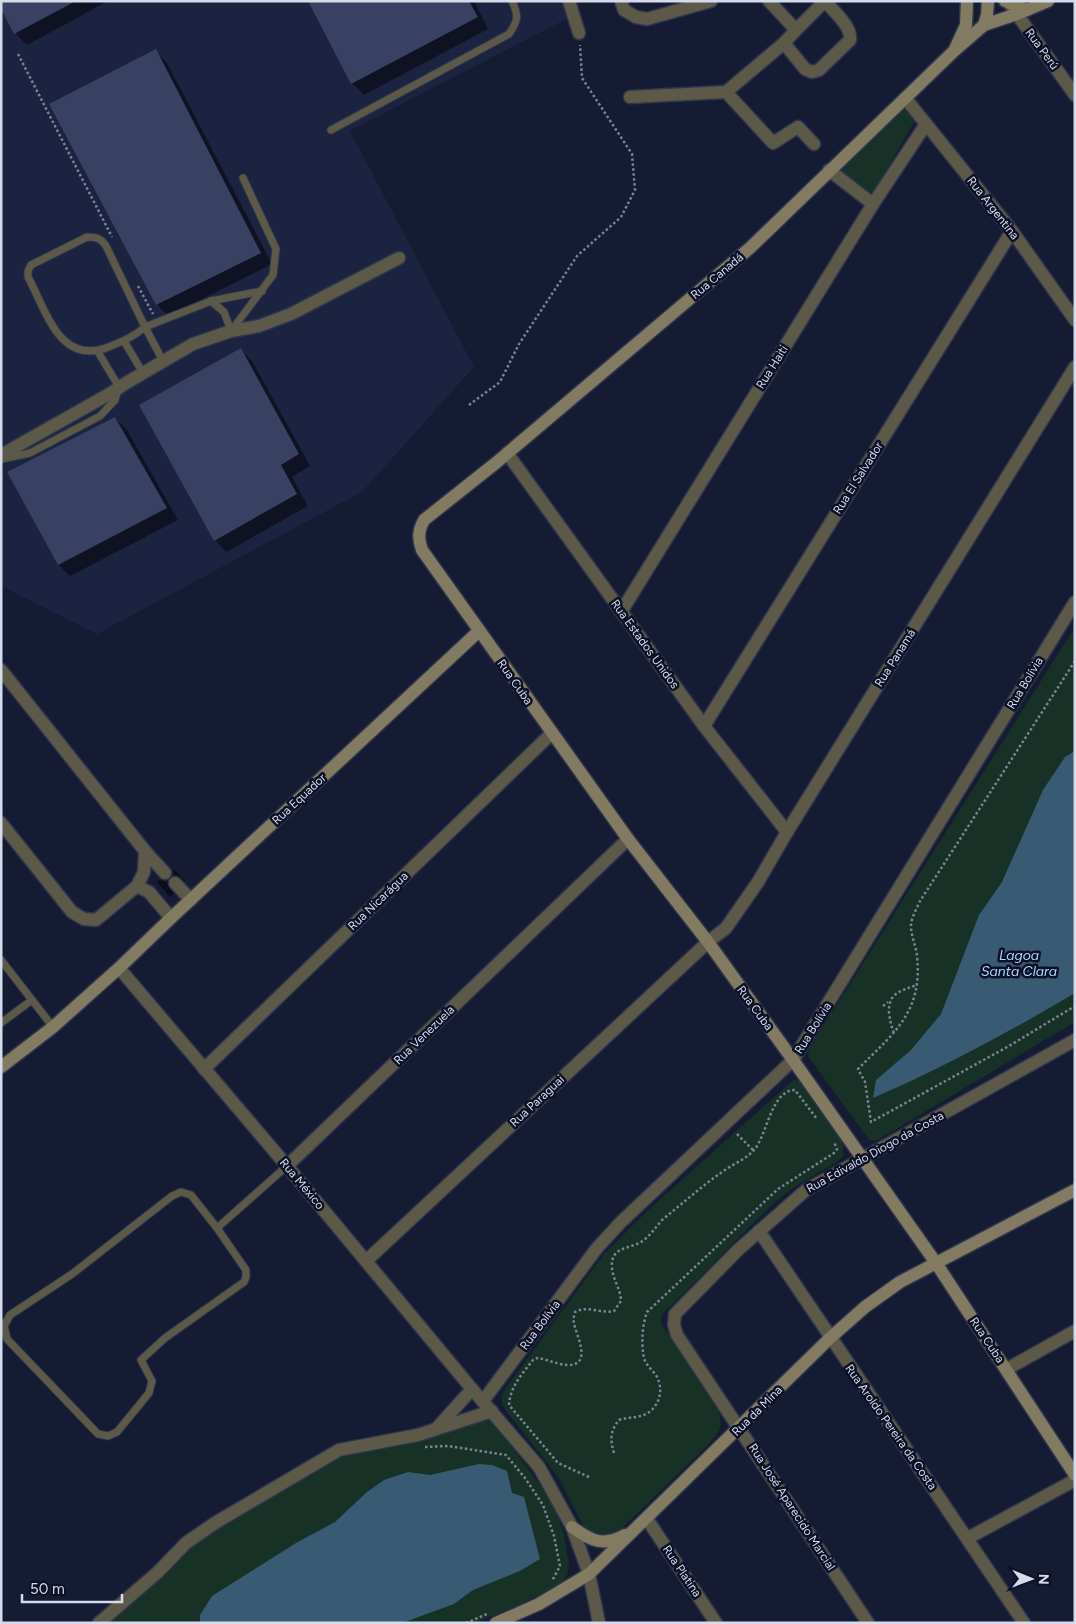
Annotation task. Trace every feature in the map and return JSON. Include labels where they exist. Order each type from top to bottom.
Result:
[{"type":"street","points":[[570,1],[579,33]]},
{"type":"street","points":[[621,1],[624,10],[636,17],[648,19],[711,1]]},
{"type":"street","points":[[769,1],[796,30]]},
{"type":"street","points":[[630,97],[726,92],[784,43],[825,1],[851,35],[850,40],[818,70],[812,72],[805,69],[784,43]]},
{"type":"street","points":[[954,51],[966,24],[967,1]]},
{"type":"street","points":[[984,26],[988,15],[988,1]]},
{"type":"street","name":"Rua Canadá","points":[[422,550],[419,528],[424,520],[507,454],[751,247],[954,51],[984,26],[1015,7],[1048,1]]},
{"type":"street","name":"Rua Perú","points":[[1015,7],[1075,94]]},
{"type":"street","points":[[726,92],[773,143],[798,127],[814,144]]},
{"type":"street","name":"Rua Argentina","points":[[906,99],[1012,231],[1075,320]]},
{"type":"street","name":"Rua Haiti","points":[[621,612],[873,204],[926,124]]},
{"type":"street","points":[[829,170],[873,204]]},
{"type":"street","name":"Rua El Salvador","points":[[704,726],[1012,231]]},
{"type":"street","points":[[1,455],[193,344],[231,331],[259,326],[291,314],[399,258]]},
{"type":"street","name":"Rua Panamá","points":[[708,942],[726,928],[758,882],[786,832],[1075,367]]},
{"type":"street","name":"Rua Estados Unidos","points":[[507,454],[704,726],[786,832]]},
{"type":"street","name":"Rua Cuba","points":[[422,550],[628,839],[708,942],[863,1159],[936,1263],[1075,1475]]},
{"type":"street","name":"Rua Bolívia","points":[[483,1401],[597,1248],[621,1222],[793,1060],[1075,602]]},
{"type":"street","name":"Rua Equador","points":[[1,1067],[53,1027],[119,968],[170,918],[479,631]]},
{"type":"street","points":[[1,670],[145,851],[165,873]]},
{"type":"street","name":"Rua Nicarágua","points":[[204,1069],[552,733]]},
{"type":"street","points":[[1,824],[72,912],[84,919],[96,920],[137,886],[144,872],[145,851]]},
{"type":"street","name":"Rua Venezuela","points":[[287,1166],[628,839]]},
{"type":"street","points":[[175,883],[191,900]]},
{"type":"street","points":[[137,886],[149,892],[170,918]]},
{"type":"street","name":"Rua Paraguai","points":[[366,1261],[708,942]]},
{"type":"street","name":"Rua México","points":[[119,968],[539,1467],[572,1527],[589,1574],[599,1623]]},
{"type":"street","name":"Rua Edivaldo Diogo da Costa","points":[[675,1314],[738,1250],[806,1190],[1075,1040]]},
{"type":"street","name":"Rua da Mina","points":[[496,1623],[539,1604],[589,1574],[830,1338],[872,1302],[900,1282],[1075,1190]]},
{"type":"street","name":"Rua Aroldo Pereira da Costa","points":[[759,1231],[1024,1623]]},
{"type":"street","name":"Rua José Aparecido Marcial","points":[[675,1314],[674,1325],[677,1335],[868,1623]]},
{"type":"street","points":[[1007,1369],[1075,1331]]},
{"type":"street","points":[[435,1431],[472,1389]]},
{"type":"street","points":[[99,1623],[158,1572],[186,1542],[339,1450],[435,1431],[492,1411]]},
{"type":"street","points":[[968,1538],[1075,1480]]},
{"type":"street","name":"Rua Platina","points":[[647,1519],[716,1623]]},
{"type":"street","points":[[572,1527],[589,1539],[601,1542],[616,1540],[634,1530]]},
{"type":"lane","points":[[331,130],[509,34],[516,23],[516,10],[512,1]]},
{"type":"lane","points":[[231,331],[273,275],[276,248],[243,178]]},
{"type":"lane","points":[[163,361],[145,327],[102,240],[95,237],[87,237],[31,265],[28,277],[59,336],[68,345],[77,349],[98,352],[124,341],[145,327],[211,301],[262,291]]},
{"type":"lane","points":[[211,301],[224,312],[231,331]]},
{"type":"lane","points":[[124,341],[143,373]]},
{"type":"lane","points":[[1,459],[30,453],[100,416],[116,400],[119,387],[98,352]]},
{"type":"lane","points":[[1,960],[53,1027]]},
{"type":"lane","points":[[1,1023],[32,1000]]},
{"type":"lane","name":"Rua Venezuela","points":[[217,1228],[287,1166]]},
{"type":"lane","points":[[181,1192],[190,1195],[217,1228],[246,1270],[244,1282],[165,1338],[141,1360],[152,1380],[148,1393],[118,1432],[108,1436],[98,1434],[7,1339],[4,1326],[10,1315],[72,1274],[172,1196],[181,1192]]},
{"type":"path","points":[[469,405],[500,382],[519,344],[577,256],[621,217],[635,190],[632,154],[582,78],[579,33]]},
{"type":"path","points":[[18,54],[116,245]]},
{"type":"path","points":[[134,279],[157,323]]},
{"type":"path","points":[[1075,661],[920,901],[911,924],[917,956],[917,985],[909,1013],[894,1033],[858,1069],[865,1082],[871,1122],[1009,1046],[1075,1006]]},
{"type":"path","points":[[883,1006],[892,997],[917,985]]},
{"type":"path","points":[[888,1002],[890,1024],[894,1033]]},
{"type":"path","points":[[589,1476],[558,1463],[521,1420],[509,1405],[509,1397],[514,1386],[533,1360],[537,1358],[568,1365],[576,1363],[582,1350],[574,1324],[575,1312],[582,1309],[614,1311],[621,1301],[612,1267],[614,1255],[619,1250],[642,1242],[662,1220],[726,1170],[754,1151],[761,1140],[773,1107],[778,1100],[791,1090],[795,1090],[817,1119]]},
{"type":"path","points":[[737,1134],[754,1151]]},
{"type":"path","points":[[614,1454],[611,1445],[611,1433],[619,1420],[647,1413],[660,1397],[659,1383],[644,1360],[642,1342],[644,1320],[647,1312],[778,1189],[834,1153],[837,1148],[829,1134]]},
{"type":"path","points":[[419,1447],[448,1446],[506,1455],[525,1478],[543,1505],[554,1536],[560,1566],[553,1580],[546,1586]]},
{"type":"shaded area","points":[[1,1],[566,1],[572,16],[350,131],[474,367],[362,492],[97,634],[1,586]]},
{"type":"green space","points":[[904,108],[908,108],[915,120],[875,191],[866,191],[841,173],[844,166]]},
{"type":"green space","points":[[1075,627],[1075,1022],[878,1140],[869,1140],[808,1056],[809,1049]]},
{"type":"green space","points":[[792,1081],[800,1082],[843,1139],[843,1157],[794,1187],[779,1199],[662,1314],[661,1323],[718,1410],[721,1426],[708,1445],[619,1531],[609,1536],[599,1537],[584,1528],[559,1478],[505,1409],[502,1403],[503,1392],[603,1255],[646,1212]]},
{"type":"green space","points":[[491,1419],[552,1501],[564,1534],[569,1565],[567,1576],[557,1588],[476,1623],[106,1623],[205,1536],[343,1452],[406,1445]]},
{"type":"water","name":"Lagoa Santa Clara","points":[[1075,751],[1075,993],[975,1049],[873,1098],[876,1080],[911,1050],[941,1014],[979,915],[1002,882],[1043,790],[1065,757]]},
{"type":"water","points":[[479,1464],[492,1465],[507,1471],[512,1493],[524,1497],[540,1559],[520,1571],[473,1590],[454,1604],[402,1623],[200,1623],[200,1615],[212,1596],[296,1543],[335,1522],[367,1492],[384,1480],[408,1472],[430,1475]]},
{"type":"building","points":[[1,1],[76,1],[14,34],[1,9]]},
{"type":"building","points":[[308,1],[469,1],[478,17],[351,84]]},
{"type":"building","points":[[156,49],[261,253],[156,305],[49,104]]},
{"type":"building","points":[[241,348],[299,454],[281,465],[297,494],[214,541],[139,405]]},
{"type":"building","points":[[115,417],[167,508],[58,565],[7,472]]}]
